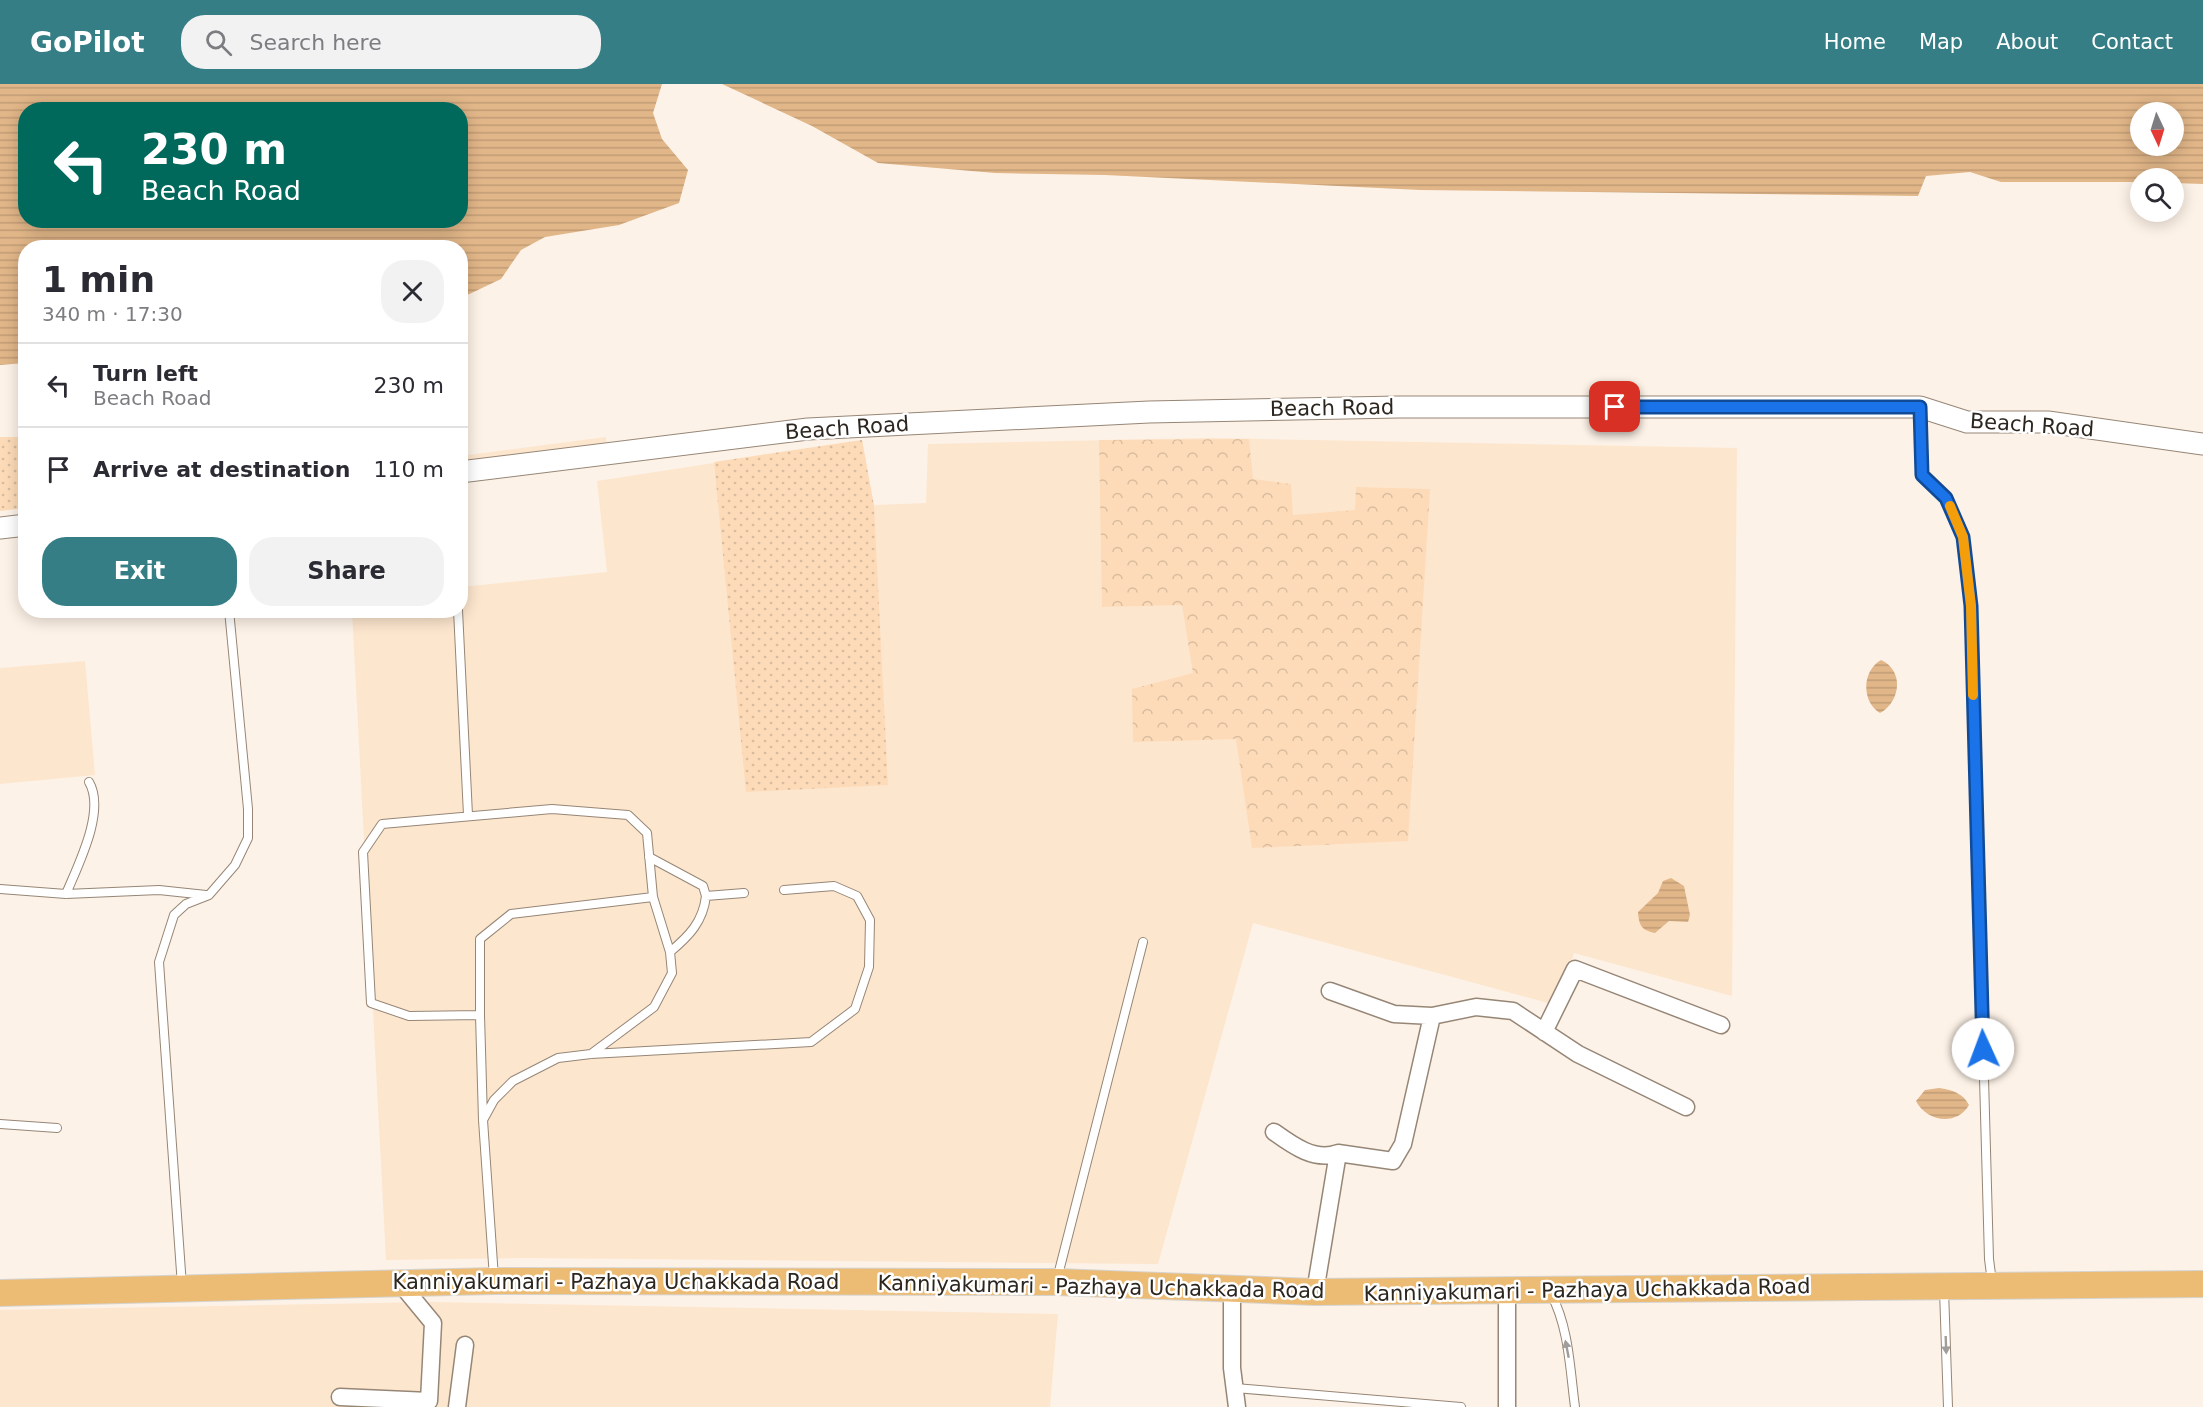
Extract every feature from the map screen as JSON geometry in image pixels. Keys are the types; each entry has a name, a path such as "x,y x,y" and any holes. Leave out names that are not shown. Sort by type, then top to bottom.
{"main road":[{"name":"Kanniyakumari - Pazhaya Uchakkada Road","path":"0,1293 494,1281 1057,1282 1315,1292 2203,1284"}],"street":[{"name":"Beach Road","path":"468,471 808,429 1138,412 1398,406 1920,407 1966,422 2048,422 2203,444"},
{"path":"0,528 18,526"},
{"path":"1544,1032 1575,969 1721,1025"},
{"path":"1330,991 1394,1014 1432,1016 1476,1007 1513,1011 1578,1054 1686,1107"},
{"path":"1274,1132 1298,1149 1330,1156 1338,1153 1393,1161 1403,1144 1432,1016"},
{"path":"1315,1292 1338,1153"},
{"path":"340,1397 432,1404 433,1323 400,1283"},
{"path":"1232,1290 1232,1368 1237,1407"},
{"path":"1507,1292 1507,1407"},
{"path":"457,1407 465,1345"}],"lane":[{"path":"1920,407 1922,475 1946,498 1963,537 1971,606 1989,1259 1992,1285"},
{"path":"183,1290 159,962 174,915 186,904 209,895 235,865 248,838 248,809 230,618"},
{"path":"458,618 468,815"},
{"path":"66,894 92,828 95,792 89,782"},
{"path":"480,1015 409,1016 371,1003 363,852 382,824 552,809 628,814 647,833 653,897 670,952 672,973 654,1007 591,1054"},
{"path":"649,857 703,886 706,896 705,907 691,934 670,952"},
{"path":"483,1120 494,1100 513,1081 558,1058 591,1054 811,1042 855,1009 869,967 870,920 857,896 834,886 784,890"},
{"path":"0,889 66,894 159,890 209,895"},
{"path":"706,896 744,893"},
{"path":"494,1281 483,1120 480,939 511,914 653,897"},
{"path":"1057,1282 1143,942"},
{"path":"0,1124 57,1128"},
{"path":"1944,1286 1948,1407"},
{"path":"1549,1290 1558,1306 1568,1354 1575,1407"},
{"path":"1235,1388 1461,1407"}],"shaded area":[{"path":"0,84 662,84 653,113 662,139 688,170 679,203 619,225 545,237 521,250 501,279 468,295 468,240 18,240 18,364 0,365"},
{"path":"722,84 2203,84 2203,184 2184,183 2184,168 2130,168 2130,182 2001,182 1970,172 1926,176 1918,196 1420,190 1105,175 995,173 878,163 812,126"},
{"path":"606,437 607,449 468,465 468,455"},
{"path":"1209,438 1737,448 1732,996 1574,953 1559,1006 1253,923 1158,1264 525,1258 386,1260 352,618 468,618 468,586 607,572 597,481 862,440 874,505 926,503 928,444"},
{"path":"1881,660 1894,671 1897,686 1892,702 1880,713 1869,701 1866,686 1870,671"},
{"path":"85,661 95,775 0,784 0,668"},
{"path":"1671,878 1684,886 1690,915 1688,922 1669,921 1655,933 1640,924 1638,912 1658,893 1663,881"},
{"path":"1939,1088 1957,1093 1969,1105 1963,1112 1949,1119 1934,1117 1921,1108 1916,1101 1925,1090"},
{"path":"431,1302 1058,1314 1050,1407 0,1407 0,1310"}],"green space":[{"path":"0,437 18,437 18,509 0,511"},
{"path":"1249,439 1253,479 1291,484 1293,515 1355,510 1356,487 1430,489 1408,841 1252,848 1236,739 1133,742 1132,689 1193,673 1182,605 1102,607 1099,440"},
{"path":"862,440 874,506 888,785 746,792 714,462"}],"slow traffic":[{"path":"1950,506 1963,537 1971,606 1973,695"}],"route":[{"path":"1615,407 1920,407 1922,475 1946,498 1963,537 1971,606 1983,1049"}]}
